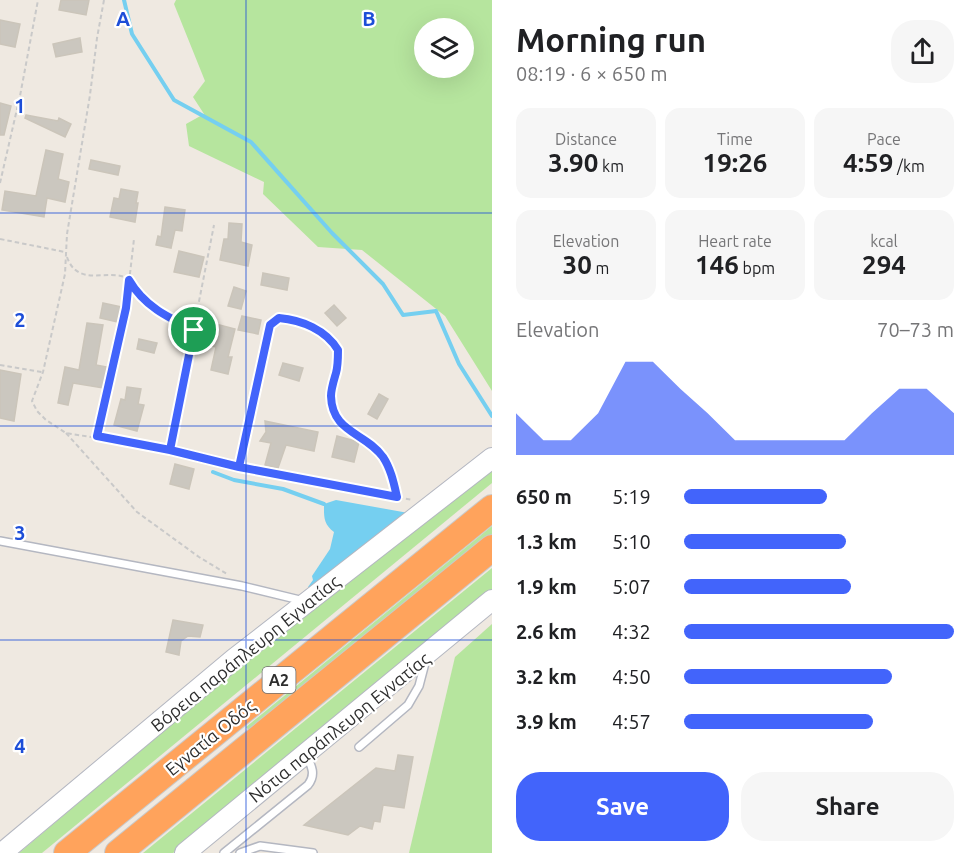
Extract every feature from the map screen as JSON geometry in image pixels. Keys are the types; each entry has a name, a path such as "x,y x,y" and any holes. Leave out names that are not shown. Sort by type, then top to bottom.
{"highway":[{"name":"Εγνατία Οδός","path":"67,853 492,508"},
{"name":"Εγνατία Οδός","path":"118,853 492,548"}],"street":[{"name":"Βόρεια παράπλευρη Εγνατίας","path":"2,853 234,659 492,458"},
{"name":"Νότια παράπλευρη Εγνατίας","path":"185,853 492,600"}],"lane":[{"path":"0,541 242,586 306,601"},
{"path":"359,747 408,705 419,686 427,655"},
{"path":"224,853 308,785 313,773 306,755"},
{"path":"240,853 260,846 313,853"}],"path":[{"path":"0,183 20,96 38,0"},
{"path":"104,0 67,234 65,274 43,372 32,401 37,411 66,433 137,512 199,556 223,570 242,586"},
{"path":"170,450 214,225"},
{"path":"0,239 66,252"},
{"path":"97,436 126,308 134,239"},
{"path":"66,252 69,262 79,272 92,277 117,275 129,280 136,291 156,310 194,330"},
{"path":"239,467 270,325 279,318 291,319 324,332 338,350 337,370 331,395 334,413 339,422 365,439 383,457 392,477 397,497"},
{"path":"0,365 43,372"},
{"path":"66,433 97,436 170,450 239,467 434,503"}],"green space":[{"path":"176,0 492,0 492,391 445,316 362,250 318,247 263,194 264,182 189,146 186,124 204,114 193,97 205,81 174,4"},
{"path":"492,463 492,483 42,853 19,853 283,630"},
{"path":"492,526 492,535 250,732 246,727"},
{"path":"492,568 492,596 300,753 173,853 143,853"},
{"path":"492,624 492,853 409,853 455,657"}],"water":[{"path":"336,500 414,514 312,589 308,587 313,580 312,576 330,549 334,532 326,523 324,504"}],"building":[{"path":"61,0 89,0 86,15 59,10"},
{"path":"0,20 20,24 15,47 0,44"},
{"path":"80,38 82,52 56,57 53,44"},
{"path":"0,103 11,106 4,135 0,135"},
{"path":"26,115 58,121 59,118 71,124 65,137 25,118"},
{"path":"46,150 63,154 58,179 69,182 65,202 47,198 44,217 2,210 5,191 36,196"},
{"path":"91,160 120,166 118,175 89,169"},
{"path":"121,189 138,192 135,222 110,217 114,198 119,199"},
{"path":"165,207 185,210 182,231 175,230 171,248 156,245 158,236 161,237"},
{"path":"229,223 242,224 241,242 252,245 248,266 220,260 224,239 228,239"},
{"path":"179,251 204,257 199,277 174,272"},
{"path":"263,273 289,278 287,290 261,285"},
{"path":"234,287 246,291 241,309 228,306"},
{"path":"103,303 122,307 118,322 100,318"},
{"path":"334,305 346,318 337,326 325,313"},
{"path":"242,316 261,320 258,334 238,330"},
{"path":"87,323 103,325 96,365 107,367 103,388 73,383 68,405 58,403 65,367 79,370"},
{"path":"212,323 235,329 228,357 232,357 228,374 211,370 216,347 207,345"},
{"path":"139,339 157,343 154,353 137,349"},
{"path":"283,363 303,368 299,381 279,375"},
{"path":"0,370 21,374 14,421 0,418"},
{"path":"127,387 141,389 138,404 144,405 137,431 114,425 121,399 125,400"},
{"path":"379,394 388,399 377,419 368,414"},
{"path":"265,421 318,432 314,451 286,445 278,468 265,465 271,443 260,441 266,432"},
{"path":"337,436 359,442 354,462 332,457"},
{"path":"175,464 194,469 189,489 170,484"},
{"path":"173,620 203,625 200,637 188,636 181,641 179,655 166,652"},
{"path":"398,755 413,757 404,808 383,805 380,822 374,821 372,829 360,826 348,835 304,825 376,768 395,771"}],"waterway":[{"path":"124,0 132,34 174,100 251,142 332,233 383,284 403,315 436,311 459,364 492,416"},
{"path":"213,472 234,480 283,489 324,504"}],"route":[{"path":"194,330 156,310 143,300 129,280 126,308 97,436 170,450 239,467 397,497 392,477 383,457 365,439 339,422 334,413 331,395 337,370 338,350 333,341 324,332 291,319 279,318 270,325 239,467 170,450 194,330"}]}
